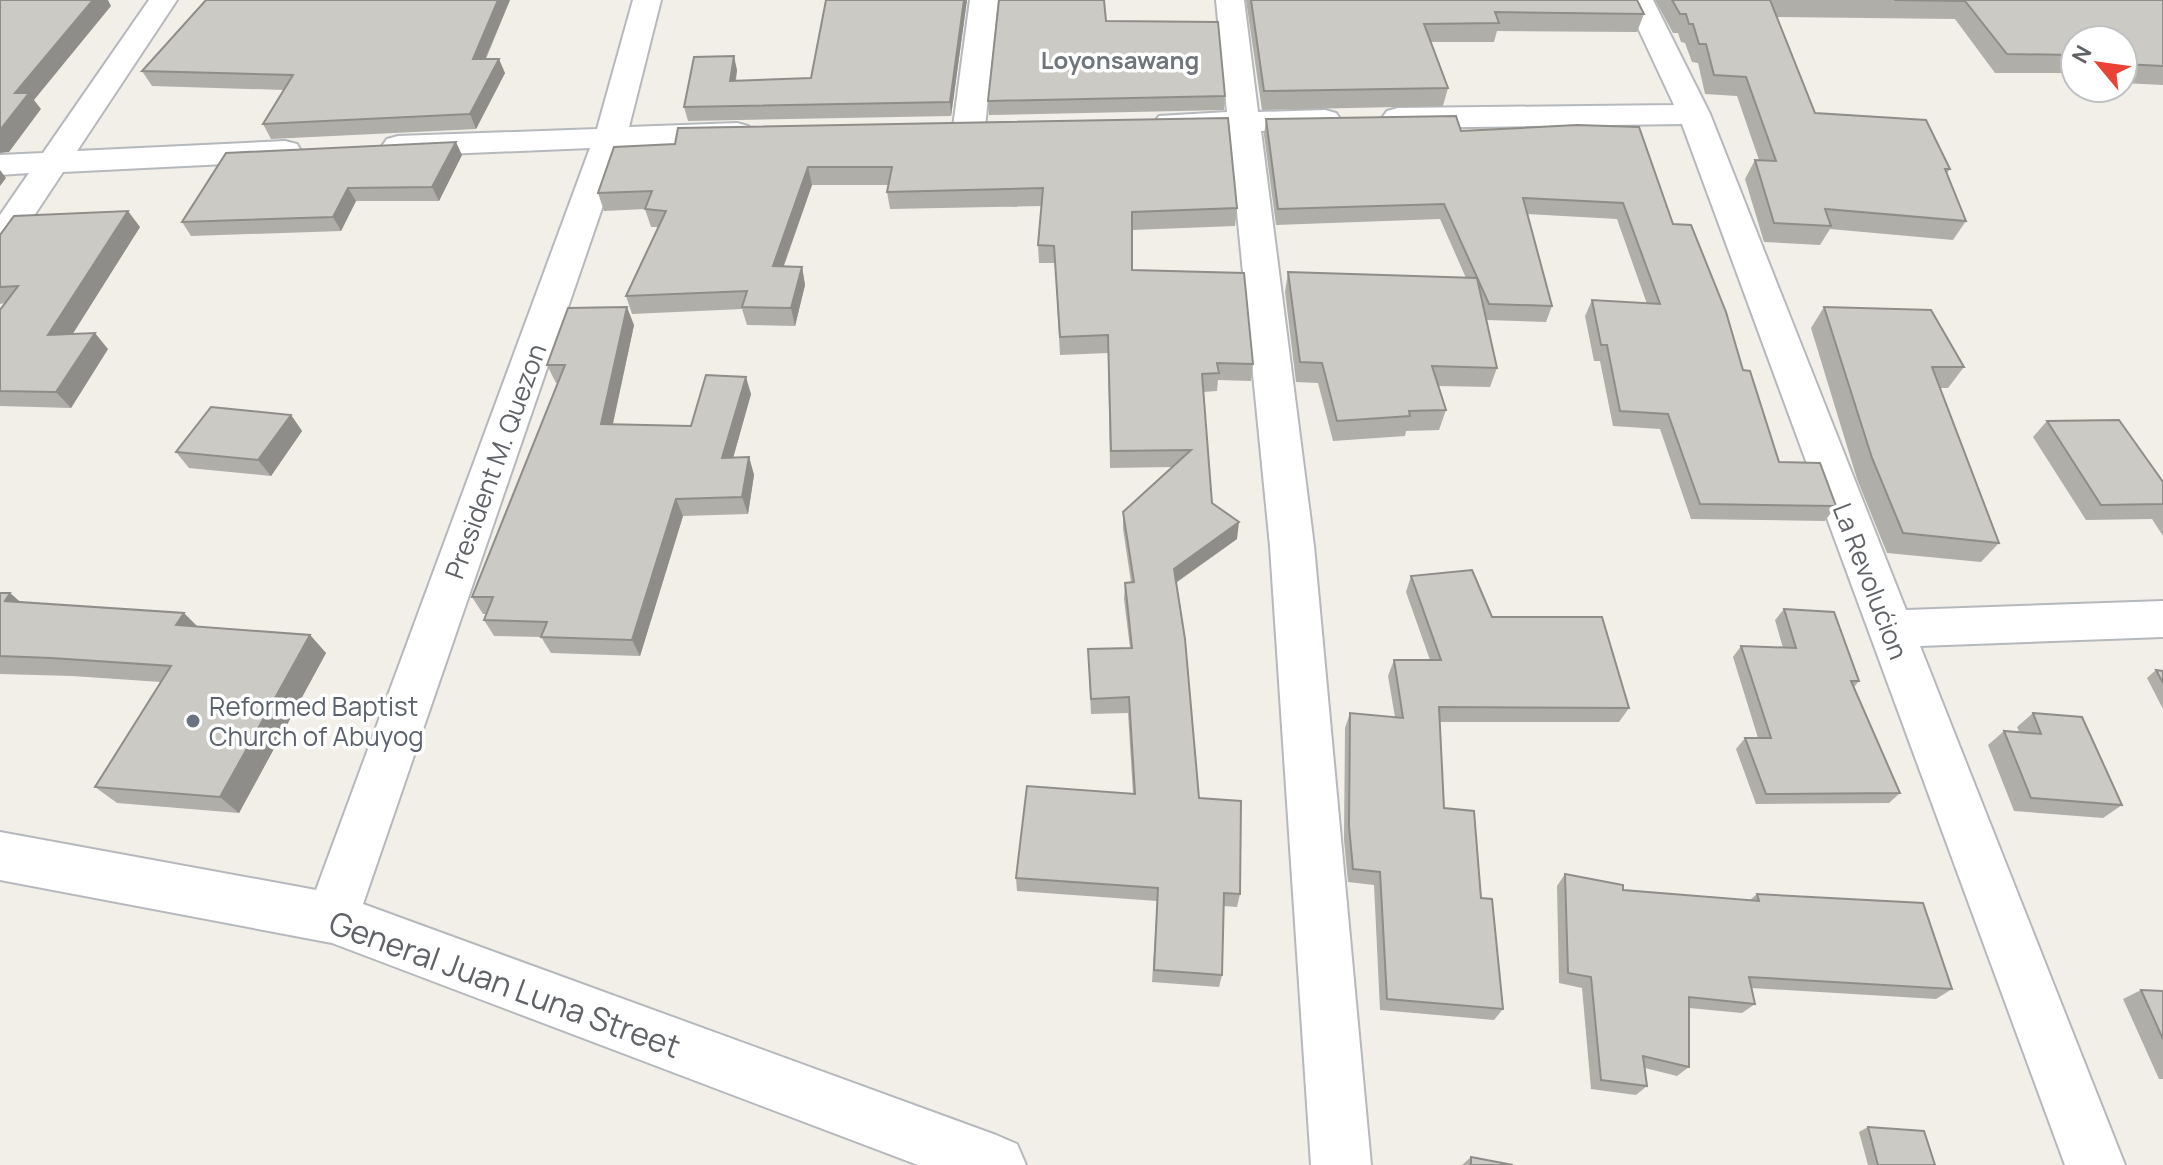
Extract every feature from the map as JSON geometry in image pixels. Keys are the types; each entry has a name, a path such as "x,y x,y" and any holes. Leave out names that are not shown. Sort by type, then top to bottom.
{"street":[{"path":"0,241 163,0"},
{"name":"President M. Quezon","path":"332,918 611,135 647,0"},
{"path":"969,127 984,0"},
{"path":"1230,0 1292,546 1341,1165"},
{"name":"La Revolućion","path":"1639,0 1694,114 2095,1165"},
{"path":"1137,123 1694,114"},
{"path":"373,147 611,135 767,132"},
{"path":"0,165 309,150"},
{"path":"1890,629 2163,619"},
{"name":"General Juan Luna Street","path":"0,856 332,918 996,1165"}],"building":[{"path":"0,0 93,0 15,93 29,93 0,130"},
{"path":"206,0 498,0 473,59 499,59 470,114 263,124 293,75 142,71"},
{"path":"826,0 964,0 950,102 684,107 694,57 734,56 730,81 811,78"},
{"path":"999,0 1104,0 1106,21 1218,22 1225,96 988,101"},
{"path":"1251,0 1637,0 1644,14 1495,12 1499,23 1424,24 1448,88 1264,91"},
{"path":"1672,0 1770,0 1815,113 1926,120 1950,169 1945,169 1966,221 1825,209 1831,226 1774,223 1755,160 1776,161 1746,77 1714,75 1706,44 1699,44 1693,24 1689,24 1686,14 1680,14"},
{"path":"1894,0 2163,0 2163,66 2139,65 2139,24 2059,24 2059,55 2007,54 1965,1"},
{"path":"1456,116 1461,131 1577,125 1639,127 1673,224 1691,225 1726,312 1743,370 1750,371 1779,462 1820,463 1836,506 1700,504 1668,414 1620,411 1607,345 1601,345 1592,300 1660,304 1623,203 1523,198 1552,306 1489,304 1444,204 1278,209 1266,119"},
{"path":"1228,118 1237,208 1132,212 1132,270 1244,273 1253,364 1217,363 1219,373 1202,374 1212,503 1239,522 1174,569 1185,639 1199,798 1241,801 1240,894 1224,893 1222,975 1154,970 1158,888 1016,878 1027,786 1135,794 1129,697 1091,699 1088,649 1132,648 1125,583 1134,582 1123,512 1191,450 1111,451 1108,335 1060,337 1054,246 1038,245 1043,188 887,192 892,167 808,167 773,266 802,267 791,308 742,307 747,291 626,296 666,211 645,209 652,191 598,193 614,147 675,144 678,128"},
{"path":"456,142 432,187 348,188 333,217 182,222 226,153"},
{"path":"128,211 48,335 95,333 56,392 0,391 0,310 18,286 0,287 0,235 14,216"},
{"path":"1288,272 1477,278 1497,368 1432,366 1446,410 1409,411 1410,416 1337,421 1322,363 1300,362"},
{"path":"627,307 601,424 691,426 706,375 746,377 722,458 749,457 742,497 676,499 632,640 541,637 547,622 484,620 493,597 472,597 565,365 547,365 568,308"},
{"path":"1824,307 1931,310 1964,367 1932,367 1999,543 1903,533 1872,458"},
{"path":"211,407 291,415 258,460 176,452"},
{"path":"2119,420 2163,482 2163,504 2101,505 2047,421"},
{"path":"1472,570 1492,617 1602,617 1629,708 1439,707 1444,808 1474,811 1481,898 1492,899 1503,1009 1387,999 1380,872 1353,869 1349,826 1350,713 1403,718 1394,660 1441,660 1411,576"},
{"path":"0,593 10,593 5,601 184,613 176,625 310,635 220,797 95,787 171,666 0,656"},
{"path":"1784,609 1834,612 1859,681 1851,681 1900,793 1766,794 1745,738 1771,738 1741,646 1796,648"},
{"path":"2156,670 2163,671 2163,683"},
{"path":"2033,713 2082,717 2122,805 2031,798 2004,731 2041,734"},
{"path":"1565,874 1623,885 1623,890 1759,901 1757,894 1923,903 1952,989 1749,977 1755,1004 1689,997 1689,1067 1643,1056 1647,1086 1601,1080 1591,977 1568,973"},
{"path":"2141,990 2163,991 2163,1039"},
{"path":"1868,1127 1924,1131 1935,1165 1878,1165"},
{"path":"1471,1157 1513,1165 1471,1165"}],"place":[{"name":"Reformed Baptist Church of Abuyog","path":"193,721"}],"district":[{"name":"Loyonsawang","path":"1120,59"}]}
